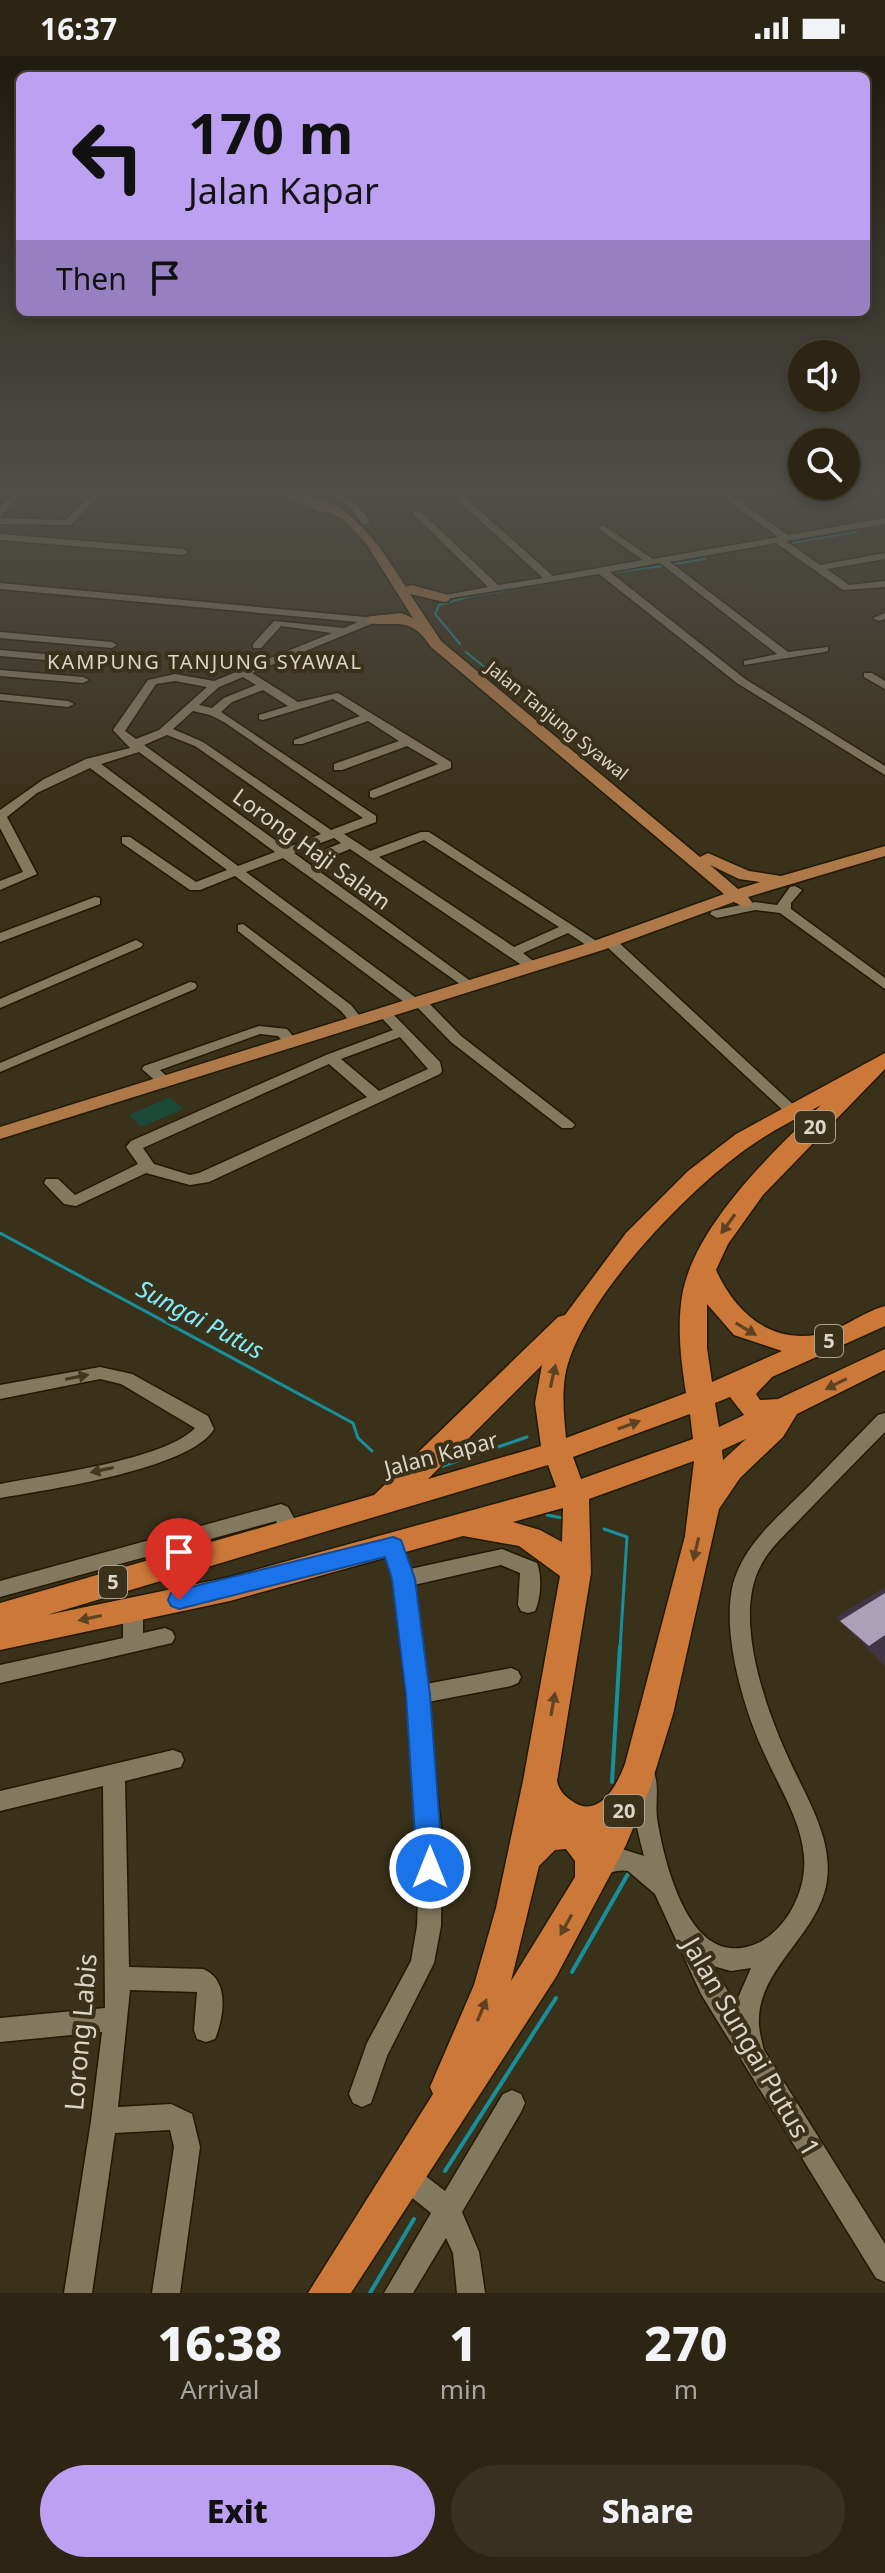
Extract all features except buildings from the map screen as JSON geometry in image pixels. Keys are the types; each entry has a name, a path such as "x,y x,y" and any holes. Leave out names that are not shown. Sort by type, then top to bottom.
{"highway":[{"name":"20","path":"429,2133 492,1986 513,1908 519,1867 540,1781 576,1573 578,1529 572,1494 557,1452 549,1403 552,1374 581,1310 635,1239 696,1176 744,1139 877,1066"},
{"name":"20","path":"328,2293 429,2133 537,1976 595,1873 634,1787 675,1638 705,1508 710,1444 693,1350 693,1307 702,1268 737,1212 877,1066"},
{"path":"744,1139 775,1143 783,1149 782,1162"},
{"path":"702,1268 722,1310 748,1332 781,1344 821,1345"},
{"path":"377,1503 414,1475 581,1310"},
{"name":"Jalan Kapar","path":"0,1616 557,1452 700,1399 885,1315"},
{"name":"5","path":"0,1637 230,1589 572,1494 710,1444 885,1359"},
{"path":"772,1367 749,1383 742,1391 743,1399 747,1405 761,1411 787,1408"},
{"path":"705,1508 730,1470 773,1430 787,1408"},
{"path":"490,1473 518,1483 521,1492 505,1513"},
{"path":"458,1527 528,1535 554,1549 576,1573"},
{"path":"540,1781 544,1798 556,1812 589,1823 615,1812 634,1787"},
{"path":"519,1867 534,1844 560,1832 575,1835 585,1845 592,1857 595,1873"}],"main road":[{"path":"372,620 399,596"},
{"name":"Jalan Tanjung Syawal","path":"409,596 426,630 463,669 748,898"},
{"name":"Jalan Tanjung Syawal","path":"411,596 483,672 703,861"},
{"path":"433,596 444,598"},
{"path":"425,614 444,598"},
{"path":"372,620 401,617 426,630"},
{"path":"703,861 745,876 796,884 885,851"},
{"path":"675,916 885,859"},
{"path":"604,944 675,916 707,899 711,889 703,861"},
{"path":"0,1133 531,965 717,914 748,898"}],"street":[{"path":"114,596 372,620"},
{"path":"444,598 453,596"},
{"path":"634,596 741,681 885,771"},
{"path":"705,596 786,656"},
{"path":"0,886 30,874 0,816 45,780 136,747 166,730 215,685 372,620"},
{"path":"257,646 278,623 346,631"},
{"path":"0,635 112,645"},
{"path":"748,663 824,649"},
{"path":"0,653 103,662"},
{"path":"885,671 868,675 885,686"},
{"path":"0,673 83,680"},
{"path":"244,673 296,706"},
{"path":"136,747 119,730 152,682 167,677 215,685"},
{"path":"214,712 228,700 264,686"},
{"path":"263,717 332,694 447,766 374,794"},
{"path":"0,697 68,704"},
{"path":"126,840 191,887 240,872 372,817 214,712 192,707"},
{"path":"298,742 370,716"},
{"path":"166,730 199,744 333,834 372,855 531,965"},
{"path":"338,767 409,741"},
{"name":"Lorong Haji Salam","path":"136,747 467,985"},
{"path":"90,762 416,1001 456,1039 567,1125"},
{"path":"372,855 421,835 429,836 569,928 604,944 792,1111"},
{"path":"319,857 351,844"},
{"path":"784,910 784,902 796,884"},
{"path":"0,938 95,901"},
{"path":"717,914 755,906 784,910 885,985"},
{"path":"243,928 346,1008 356,1020"},
{"path":"514,952 569,928"},
{"path":"0,1004 136,944"},
{"path":"0,1068 190,986"},
{"path":"52,1183 70,1200 76,1201 145,1167 190,1180 203,1178 437,1068 383,1012"},
{"path":"145,1167 146,1162 134,1147 137,1145 331,1058 401,1032"},
{"path":"331,1058 378,1098"},
{"path":"0,1392 100,1373 126,1379 201,1421 205,1429 197,1440 139,1462 0,1491"},
{"path":"753,2058 744,2017 750,1998 770,1957 790,1932 813,1887 816,1861 808,1826 750,1689 738,1590 752,1558 885,1420"},
{"path":"0,1589 281,1512 290,1529"},
{"path":"362,2094 376,2052 428,1948 431,1839 418,1695 403,1579 393,1546"},
{"path":"403,1579 502,1557 524,1563 530,1569 528,1605"},
{"path":"133,1609 133,1644"},
{"path":"0,1674 165,1637"},
{"path":"418,1695 511,1677"},
{"path":"644,1752 646,1817 663,1886"},
{"path":"0,1801 173,1760"},
{"name":"Lorong Labis","path":"78,2293 104,2121 119,1978 114,1775"},
{"name":"Jalan Sungai Putus 1","path":"595,1873 611,1861 634,1862 663,1886 710,1986 885,2269"},
{"path":"681,1928 703,1950 735,1961 766,1951 790,1932"},
{"path":"119,1978 203,1981 211,1991 206,2030"},
{"path":"0,2030 115,2019"},
{"path":"398,2293 512,2103"},
{"path":"104,2121 171,2117 183,2123 187,2147 166,2293"},
{"path":"403,2174 447,2209 466,2252 471,2293"}],"shaded area":[{"path":"885,1587 885,1666 836,1617"}],"green space":[{"path":"170,1097 183,1109 141,1127 129,1115"}],"waterway":[{"path":"460,644 435,614 439,605 470,596"},
{"path":"466,652 488,670"},
{"name":"Sungai Putus","path":"0,1233 353,1423 358,1438 372,1451"},
{"path":"437,1468 527,1437"},
{"path":"547,1515 562,1518"},
{"path":"604,1529 627,1537 620,1649"},
{"path":"612,1782 620,1647"},
{"path":"572,1972 628,1874"},
{"path":"445,2171 556,1998"},
{"path":"370,2293 414,2219"}],"district":[{"name":"KAMPUNG TANJUNG SYAWAL","path":"205,662"}],"route":[{"path":"179,1600 393,1546 403,1579 418,1695 431,1839 430,1868"}]}
